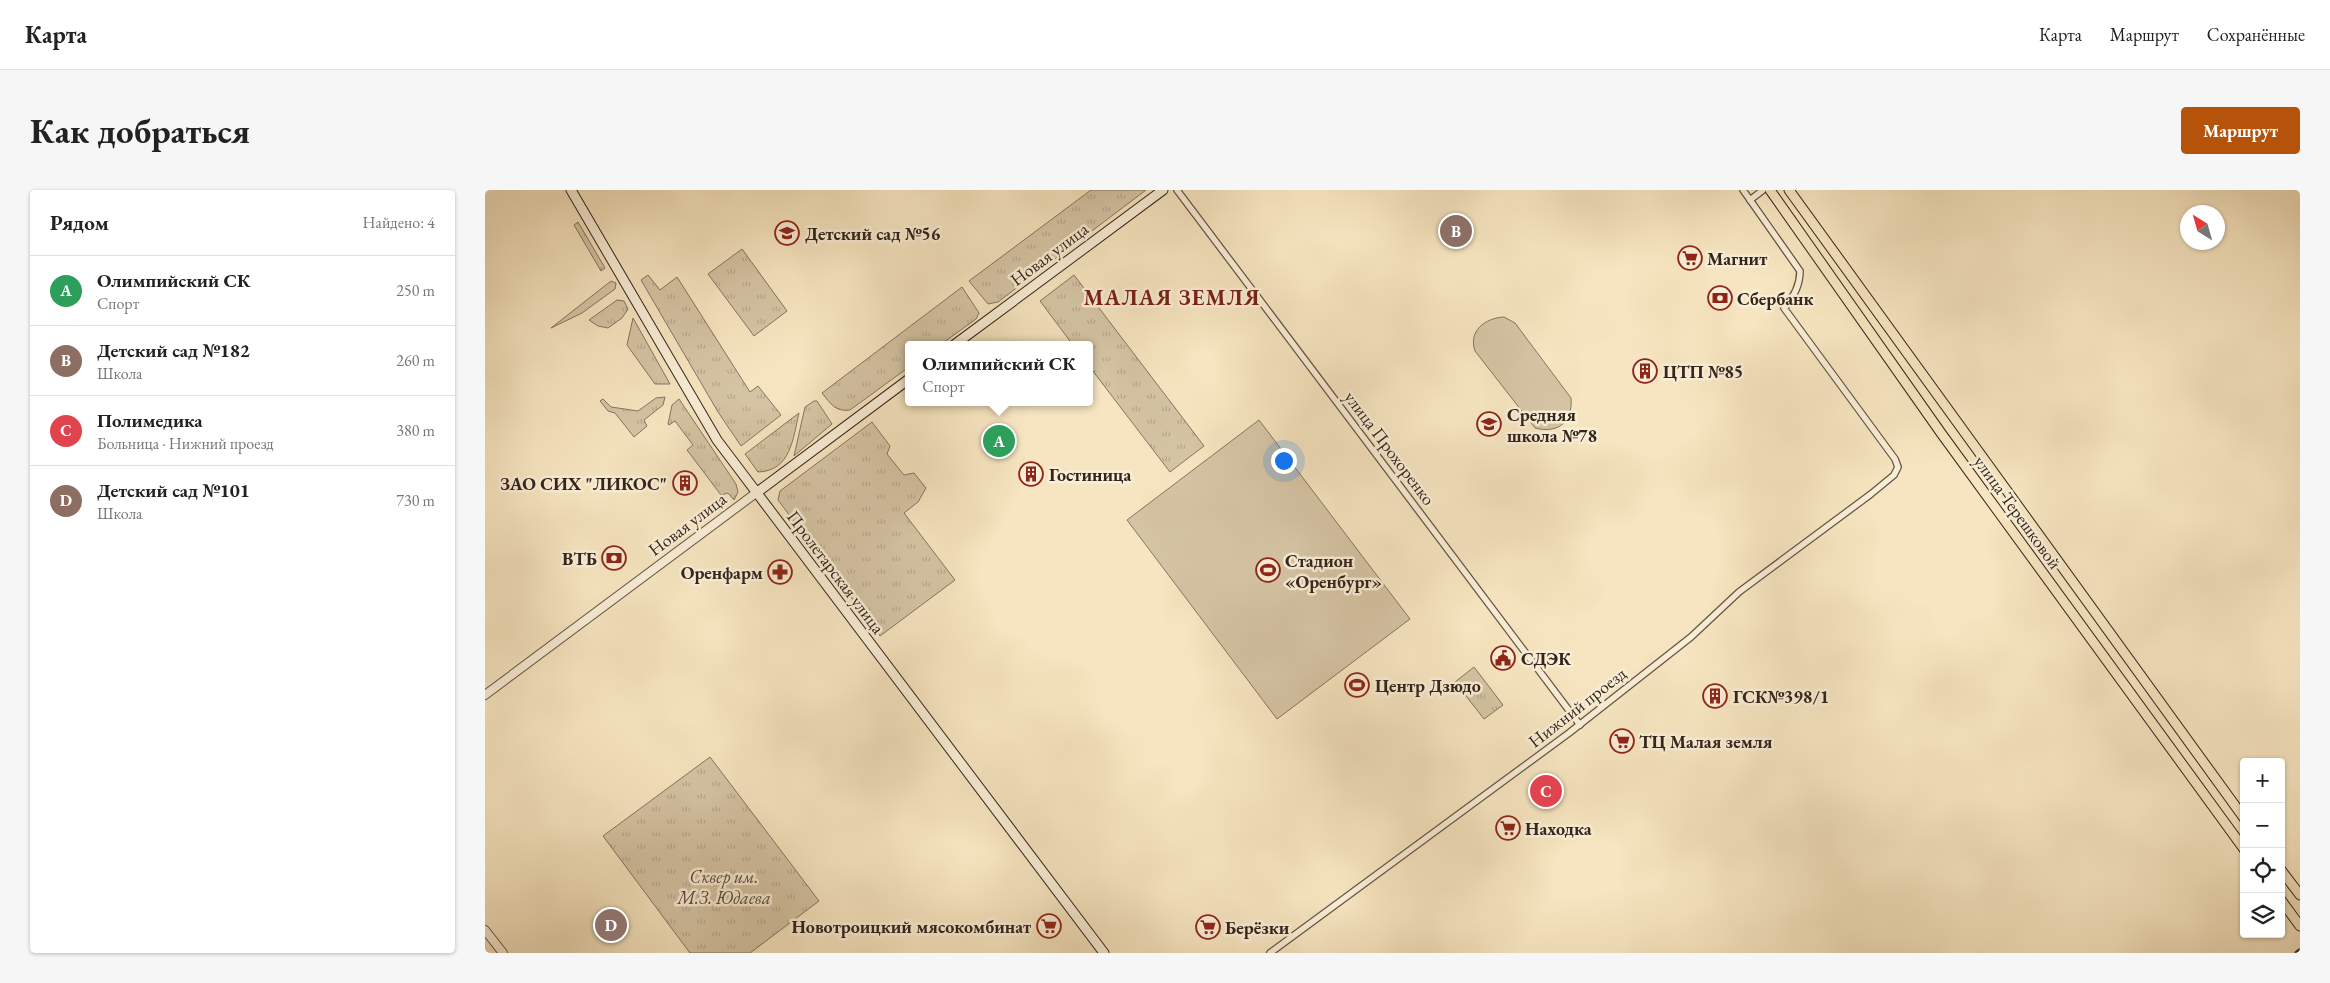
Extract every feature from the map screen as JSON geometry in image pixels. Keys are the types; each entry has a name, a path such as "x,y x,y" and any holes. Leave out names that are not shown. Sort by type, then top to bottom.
{"main road":[{"name":"Пролетарская улица","path":"571,190 717,440 1104,953"},
{"name":"Новая улица","path":"959,341 1163,190"},
{"name":"улица Терешковой","path":"1770,190 2032,559 2243,848"},
{"name":"улица Терешковой","path":"1789,190 2240,813"},
{"name":"Новая улица","path":"756,493 905,382"},
{"path":"2285,875 2300,895"},
{"path":"2285,905 2300,926"}],"street":[{"name":"улица Прохоренко","path":"1177,190 1580,725"},
{"path":"1743,190 1749,200 1763,190"},
{"name":"Нижний проезд","path":"1270,953 1580,725 1691,637 1739,592 1871,494 1894,474 1898,467 1895,459 1784,308 1793,298 1800,278 1800,271 1749,200"},
{"name":"Новая улица","path":"485,695 756,493"},
{"path":"485,930 503,953"}],"green space":[{"path":"1091,190 1146,190 998,302 988,304 969,281"},
{"path":"578,222 605,268 601,271 574,225"},
{"path":"742,249 787,311 754,336 708,274"},
{"path":"648,275 660,290 677,277 750,392 758,386 781,415 741,446 718,412 641,280"},
{"path":"1074,275 1204,446 1170,472 1093,371 1093,341 1070,341 1040,301"},
{"path":"611,281 616,283 615,289 582,313 551,328"},
{"path":"962,287 979,313 976,319 946,341 905,341 905,370 850,410 837,408 822,393"},
{"path":"617,300 624,301 628,309 622,318 608,328 598,326 589,320"},
{"path":"1504,317 1515,323 1571,398 1567,420 1557,427 1551,429 1535,428 1475,351 1474,337 1480,327 1490,320"},
{"path":"633,318 670,384 655,384 627,345"},
{"path":"665,397 663,405 644,420 647,426 634,437 615,413 608,411 600,401 603,399 611,407 638,411 656,398"},
{"path":"679,399 736,484 738,492 734,500 728,493 721,495 687,450 693,445 675,421 668,424 672,405"},
{"path":"817,401 832,424 794,456 805,407"},
{"path":"799,413 789,452 777,466 758,472 745,454"},
{"name":"Стадион «Оренбург»","path":"1259,420 1410,619 1277,719 1127,520"},
{"path":"872,422 890,446 887,454 904,475 914,473 926,488 918,502 904,513 955,580 880,636 778,500 780,491"},
{"path":"1474,667 1503,705 1484,719 1455,682"},
{"name":"Сквер им. М.З. Юдаева","path":"710,757 819,901 750,953 690,953 603,836"}],"railway":[{"path":"2295,953 2300,949"}],"place":[{"name":"Детский сад №182","path":"1456,231"},
{"name":"Детский сад №56","path":"787,233"},
{"name":"Магнит","path":"1690,258"},
{"name":"Сбербанк","path":"1720,298"},
{"name":"ЦТП №85","path":"1645,371"},
{"name":"Средняя школа №78","path":"1489,424"},
{"name":"Олимпийский СК","path":"999,441"},
{"name":"Гостиница","path":"1031,474"},
{"name":"ЗАО СИХ \"ЛИКОС\"","path":"685,483"},
{"name":"ВТБ","path":"614,558"},
{"name":"Стадион «Оренбург»","path":"1268,570"},
{"name":"Оренфарм","path":"780,572"},
{"name":"СДЭК","path":"1503,658"},
{"name":"Центр Дзюдо","path":"1357,685"},
{"name":"ГСК№398/1","path":"1715,696"},
{"name":"ТЦ Малая земля","path":"1622,741"},
{"name":"Полимедика","path":"1546,791"},
{"name":"Находка","path":"1508,828"},
{"name":"Детский сад №101","path":"611,925"},
{"name":"Новотроицкий мясокомбинат","path":"1049,926"},
{"name":"Берёзки","path":"1208,927"}],"district":[{"name":"МАЛАЯ ЗЕМЛЯ","path":"1172,297"}]}
